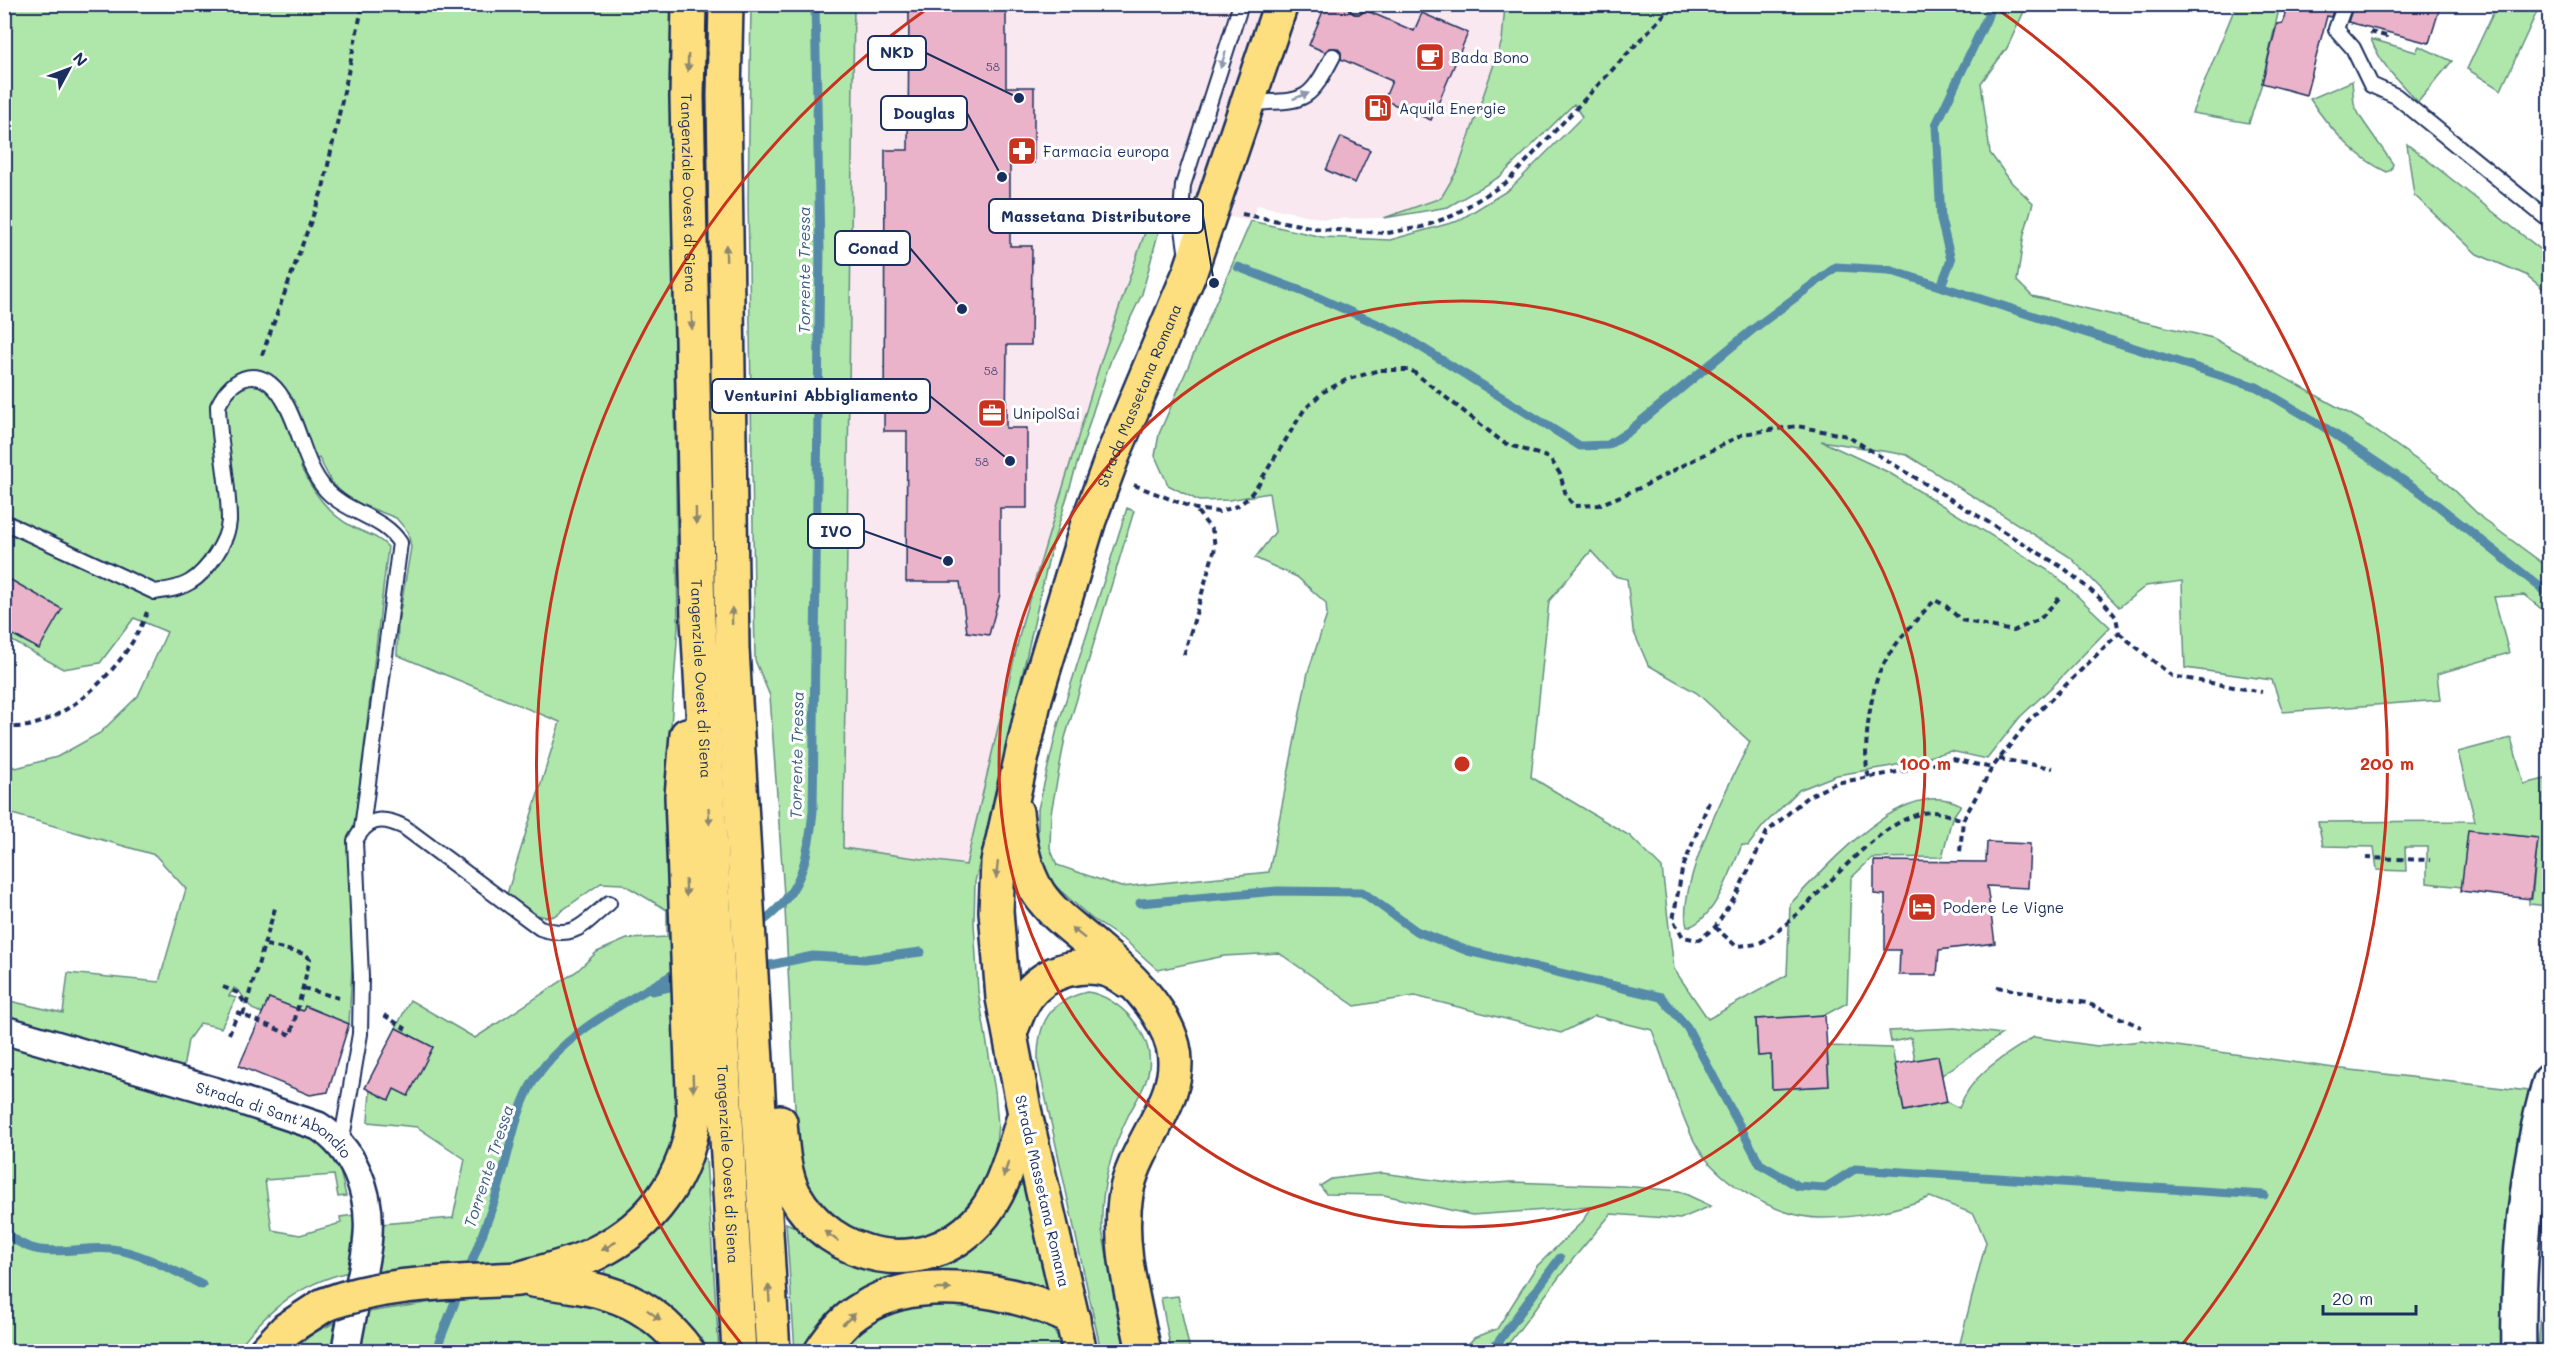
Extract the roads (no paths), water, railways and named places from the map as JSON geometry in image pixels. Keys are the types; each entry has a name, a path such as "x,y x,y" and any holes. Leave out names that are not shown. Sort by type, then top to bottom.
{"main road":[{"name":"Tangenziale Ovest di Siena","path":"689,4 687,97 698,620 739,1352"},
{"path":"726,4 724,96 732,649 773,1352"},
{"name":"Strada Massetana Romana","path":"1080,1352 1025,1114 1011,1030 1003,998 996,893 998,862 1035,698 1105,476 1190,272 1281,4"},
{"path":"518,1279 574,1262 598,1252 639,1224 666,1195 678,1176 692,1135 694,1118 682,796 698,620"},
{"path":"732,649 764,888 782,1142 790,1184 802,1206 827,1234 848,1247 885,1256 911,1255 940,1248 959,1237 976,1223 998,1189 1025,1114"},
{"name":"Strada Massetana Romana","path":"1013,792 1024,858 1029,876 1039,894 1056,914 1107,957 1136,987 1157,1013 1169,1035 1175,1067 1169,1094 1139,1153 1130,1177 1124,1206 1127,1256 1144,1352"},
{"name":"Strada Massetana Romana","path":"1011,1030 1024,1000 1033,988 1049,976 1067,969 1084,967 1108,970 1136,987"},
{"path":"265,1352 287,1329 324,1305 351,1295 383,1290 518,1279 590,1287 612,1293 654,1314 688,1352"},
{"path":"821,1352 849,1319 866,1306 885,1298 911,1292 939,1289 975,1290 1025,1298 1073,1319"}],"street":[{"name":"Strada di Sant'Abondio","path":"4,1030 213,1091 318,1126 341,1144 358,1174 368,1227 366,1249 346,1352"},
{"path":"2519,1352 2522,1261 2527,1211 2539,1125 2550,1081"}],"lane":[{"path":"1190,272 1181,215 1183,185 1241,4"},
{"path":"2345,4 2336,29 2353,48 2372,84 2396,96 2550,221"},
{"path":"1247,103 1306,96 1317,85 1333,56"},
{"path":"4,522 155,592 177,588 200,574 227,532 229,522 218,406 225,391 234,382 244,377 256,377 277,391 284,400 309,465 325,489 340,504 393,532 400,543 362,828 355,841 360,1034 341,1144"},
{"path":"362,828 371,822 391,821 404,827 540,928 556,933 574,931 609,903"}],"waterway":[{"name":"Torrente Tressa","path":"755,927 770,916 792,891 804,863 813,811 820,248 815,4"},
{"path":"1941,286 1951,260 1941,220 1936,125 1987,18 1991,4"},
{"path":"1238,267 1317,297 1400,334 1580,446 1608,445 1628,432 1752,330 1836,267 1889,270 2257,387 2321,425 2422,493 2550,595"},
{"path":"1140,903 1277,891 1362,892 1416,931 1468,951 1661,997 1687,1027 1760,1164 1798,1186 1825,1188 1855,1169 2264,1195"},
{"path":"722,975 813,956 865,959 921,952"},
{"name":"Torrente Tressa","path":"467,1274 494,1203 520,1109 530,1087 543,1068 578,1034 619,1006 681,970"},
{"path":"652,991 682,984"},
{"path":"4,1229 15,1240 28,1247 41,1250 98,1248 134,1254 202,1285"},
{"path":"1491,1352 1560,1258"},
{"name":"Torrente Tressa","path":"435,1352 461,1287"}],"place":[{"name":"Bada Bono","path":"1430,57"},
{"name":"NKD","path":"1019,98"},
{"name":"Aquila Energie","path":"1378,108"},
{"name":"Farmacia europa","path":"1022,151"},
{"name":"Douglas","path":"1002,177"},
{"name":"Massetana Distributore","path":"1214,283"},
{"name":"Conad","path":"962,309"},
{"name":"UnipolSai","path":"992,413"},
{"name":"Venturini Abbigliamento","path":"1010,461"},
{"name":"IVO","path":"948,561"},
{"name":"Podere Le Vigne","path":"1922,907"}]}
